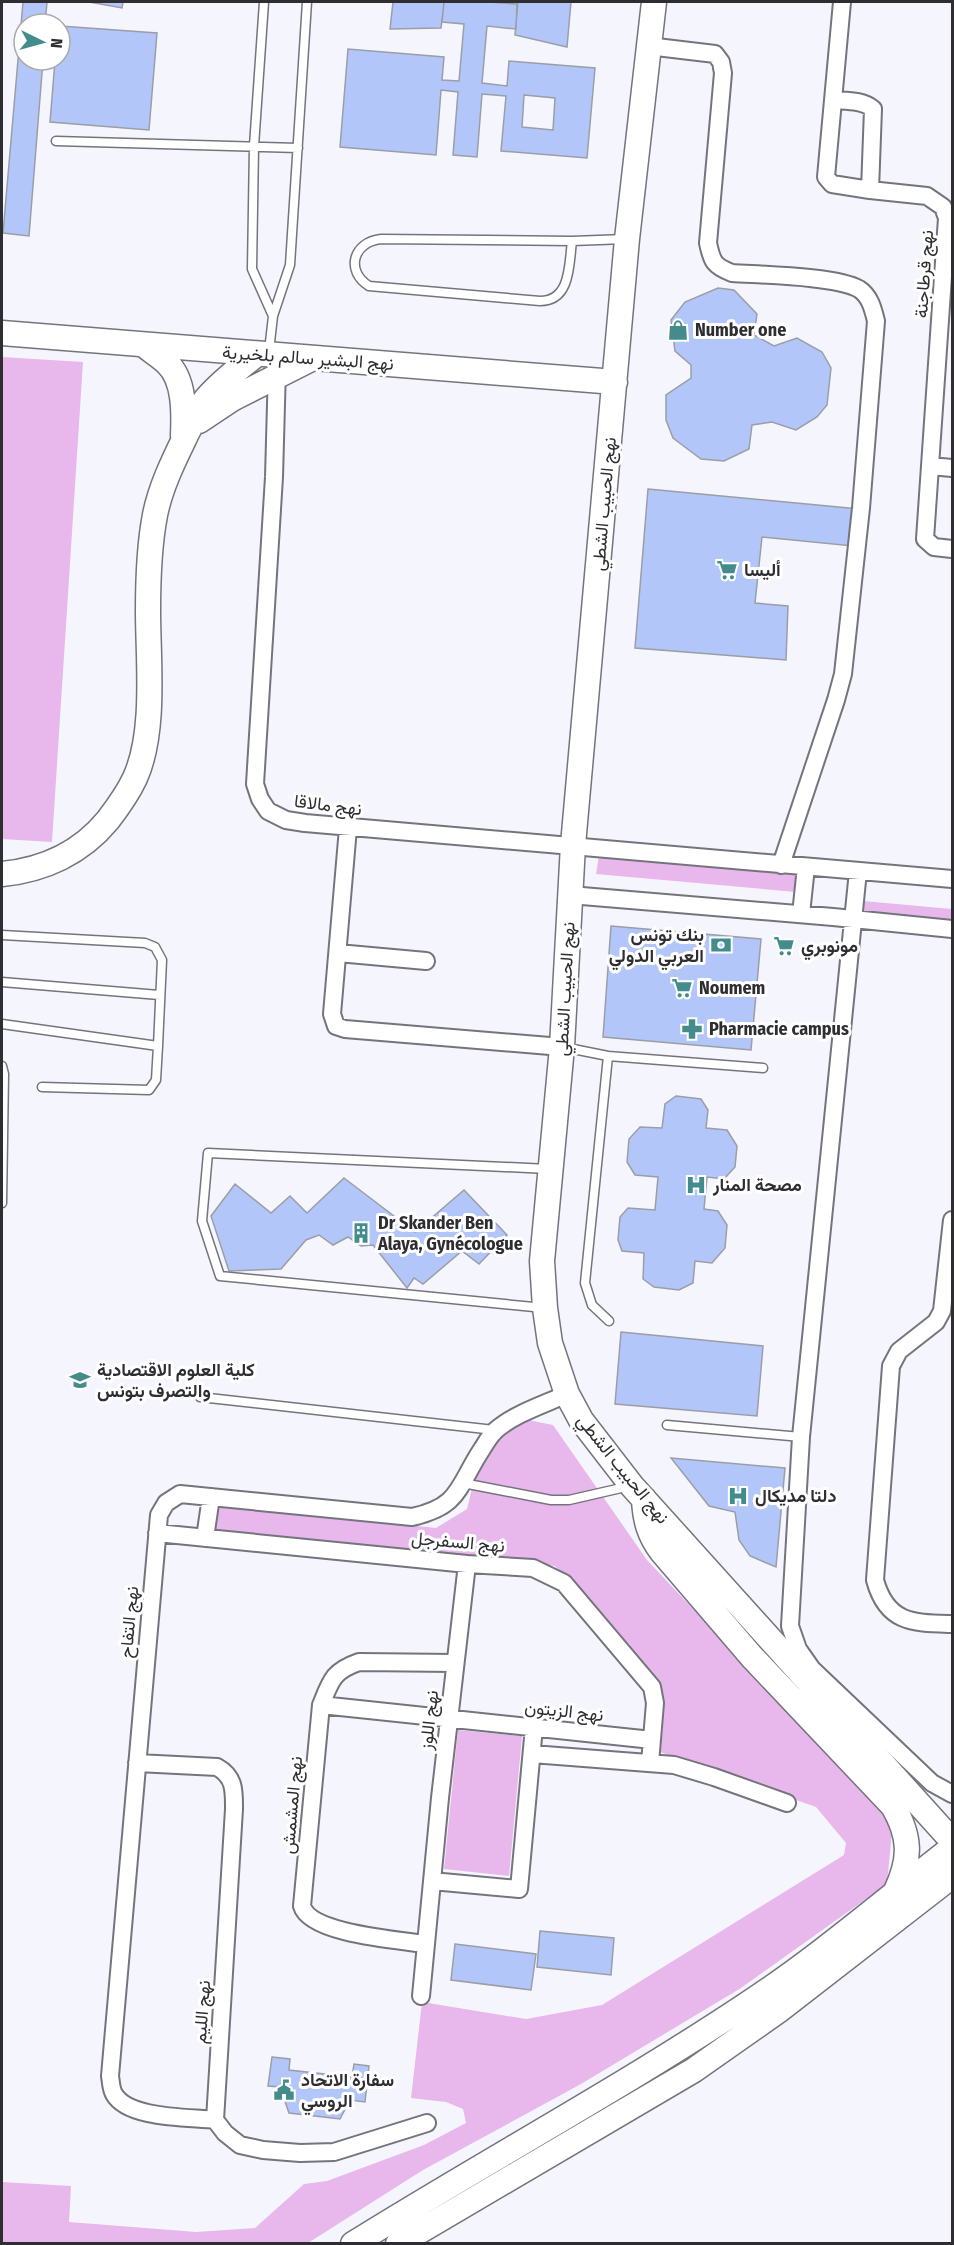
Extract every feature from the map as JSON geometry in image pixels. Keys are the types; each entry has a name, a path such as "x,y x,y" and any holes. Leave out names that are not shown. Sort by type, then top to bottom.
{"street":[{"name":"نهج الحبيب الشطي","path":"654,2 627,239 573,845 562,1047 542,1262 544,1308 550,1343 567,1394 581,1420 638,1492 949,1841"},
{"name":"نهج قرطاجنة","path":"842,2 825,177 832,184 927,195 943,207 947,218 925,539 934,547 952,549"},
{"path":"648,46 715,54 721,62 723,73 708,243 711,256 718,267 732,273 840,282 860,290 871,301 876,321 861,508 843,674 781,865"},
{"path":"834,100 861,103 873,109 870,190"},
{"name":"نهج البشير سالم بلخيرية","path":"2,333 144,345 270,360 313,358 615,382"},
{"path":"144,345 168,364 176,378 182,397 186,435"},
{"path":"2,874 27,872 76,850 103,825 122,802 136,776 145,741 150,699 148,608 151,544 155,515 163,486 199,409 207,398 226,379 270,360"},
{"name":"نهج مالاقا","path":"270,360 274,477 255,784 260,799 268,811 286,820 348,828 573,845 952,879"},
{"path":"930,466 952,468"},
{"path":"348,828 332,1014 334,1023 339,1028 562,1047"},
{"path":"801,914 806,867"},
{"path":"858,871 801,1437 790,1626 798,1649 812,1669 923,1775 952,1794"},
{"path":"570,895 952,929"},
{"path":"338,952 426,961"},
{"path":"952,1220 942,1311 936,1323 899,1351 891,1366 875,1580 879,1594 896,1615 912,1623 952,1624"},
{"name":"نهج التفاح","path":"215,2120 151,2114 128,2107 115,2095 110,2076 159,1515 166,1503 180,1494 412,1517 432,1513 448,1504 457,1494 495,1430 526,1412 567,1394"},
{"path":"638,1492 650,1533 662,1552 752,1657 893,1806 903,1824 908,1846 903,1876 896,1891"},
{"path":"205,1538 211,1497"},
{"name":"نهج السفرجل","path":"157,1533 467,1564 533,1568 564,1583 652,1687 655,1703 652,1740"},
{"name":"نهج اللوز","path":"421,1996 467,1564"},
{"path":"450,1718 321,1705 332,1677 345,1666 359,1662 455,1663"},
{"name":"نهج المشمش","path":"321,1705 302,1906 304,1912 308,1917 356,1934 425,1944"},
{"name":"نهج الزيتون","path":"450,1718 652,1740"},
{"path":"432,1881 519,1888 534,1727"},
{"path":"650,1762 652,1740"},
{"path":"532,1754 674,1765 714,1776 787,1803"},
{"name":"نهج الليم","path":"137,1763 217,1767 228,1774 233,1786 234,1809 215,2120"},
{"path":"353,2244 589,2104 748,2004 780,1982 896,1891 949,1841"},
{"path":"398,2244 694,2070 770,2017 952,1876"},
{"path":"920,1900 952,1888"},
{"path":"215,2120 225,2133 240,2145 263,2150 300,2153 334,2152 427,2122"}],"lane":[{"path":"264,2 254,146 252,269 273,316"},
{"path":"270,360 273,316 290,265 307,2"},
{"path":"56,141 298,148"},
{"path":"572,241 565,285 558,296 546,301 376,288 363,282 355,269 356,254 360,247 373,240 627,239"},
{"path":"2,935 150,944 160,953 162,960 156,1080 149,1090 42,1087"},
{"path":"2,982 159,995"},
{"path":"2,1024 158,1046"},
{"path":"562,1047 608,1056 762,1068"},
{"path":"608,1056 585,1283 592,1305 609,1321"},
{"path":"2,1066 4,1074 2,1203"},
{"path":"544,1308 220,1276 202,1221 208,1153 551,1170"},
{"path":"200,1397 495,1430"},
{"path":"667,1425 801,1437"},
{"path":"462,1483 551,1500 638,1492"}],"shaded area":[{"path":"2,357 83,362 52,842 2,839"},
{"path":"599,855 797,875 796,892 596,874"},
{"path":"863,901 952,909 952,920 862,912"},
{"path":"528,1420 553,1425 647,1560 893,1821 887,1884 741,1988 581,2084 423,2170 308,2243 2,2243 2,2182 71,2186 69,2222 196,2232 255,2228 304,2184 327,2181 424,2145 466,2123 463,2109 446,2102 411,2098 422,2002 526,2019 602,2005 844,1855 846,1843 816,1807 657,1751 661,1687 555,1566 213,1533 217,1505 436,1528 467,1509 476,1472 501,1434"},
{"path":"458,1730 522,1736 509,1876 444,1869"}],"building":[{"path":"23,2 47,2 46,12 22,12"},
{"path":"89,2 123,2 122,8"},
{"path":"393,2 444,2 441,28 390,29"},
{"path":"444,2 517,4 516,29 487,26 482,83 507,86 509,61 595,68 587,158 501,151 506,96 482,94 477,157 453,155 458,92 441,90 436,155 340,147 348,49 444,57 442,80 459,81 464,24 442,22","holes":["524,95 555,98 553,130 522,127"]},
{"path":"518,2 571,2 567,47 515,35"},
{"path":"72,27 157,33 149,130 50,122 54,72 72,72"},
{"path":"17,72 42,72 29,236 3,233"},
{"path":"718,288 734,290 757,314 754,335 774,346 797,338 822,352 831,368 827,405 817,417 796,430 772,422 752,425 749,449 724,461 701,459 673,438 666,420 666,395 691,378 691,365 675,351 671,320 685,302"},
{"path":"648,489 859,509 853,546 762,537 755,603 788,606 786,660 635,648"},
{"name":"Noumem","path":"611,926 761,939 751,1050 603,1037"},
{"name":"مصحة المنار","path":"676,1096 701,1099 708,1110 706,1128 727,1130 737,1146 735,1167 724,1179 707,1177 704,1209 718,1211 727,1225 725,1248 712,1263 695,1261 693,1283 679,1290 654,1287 643,1279 644,1253 622,1251 618,1240 620,1217 628,1208 655,1210 658,1177 635,1175 627,1162 629,1139 640,1127 662,1128 665,1104"},
{"name":"Dr Skander Ben Alaya, Gynécologue","path":"344,1178 415,1232 464,1190 507,1235 479,1264 462,1251 423,1284 414,1278 407,1288 373,1245 361,1246 348,1237 333,1245 319,1235 306,1240 281,1269 229,1271 211,1216 235,1184 271,1213 290,1196 307,1213"},
{"path":"621,1332 763,1346 757,1416 615,1404"},
{"path":"671,1458 785,1468 776,1567 750,1556 739,1540 735,1512 709,1506"},
{"path":"540,1931 614,1938 611,1975 537,1967"},
{"path":"455,1944 536,1954 531,1990 451,1980"},
{"path":"272,2057 290,2059 289,2070 352,2077 354,2064 369,2066 365,2102 350,2100 340,2119 289,2113 280,2087 268,2086"}],"place":[{"name":"Number one","path":"678,330"},
{"name":"أليسا","path":"727,570"},
{"name":"بنك تونس العربي الدولي","path":"721,945"},
{"name":"مونوبري","path":"784,946"},
{"name":"Noumem","path":"682,988"},
{"name":"Pharmacie campus","path":"692,1029"},
{"name":"مصحة المنار","path":"696,1185"},
{"name":"Dr Skander Ben Alaya, Gynécologue","path":"361,1233"},
{"name":"كلية العلوم الاقتصادية والتصرف بتونس","path":"80,1380"},
{"name":"دلتا مديكال","path":"738,1496"},
{"name":"سفارة الاتحاد الروسي","path":"284,2090"}]}
